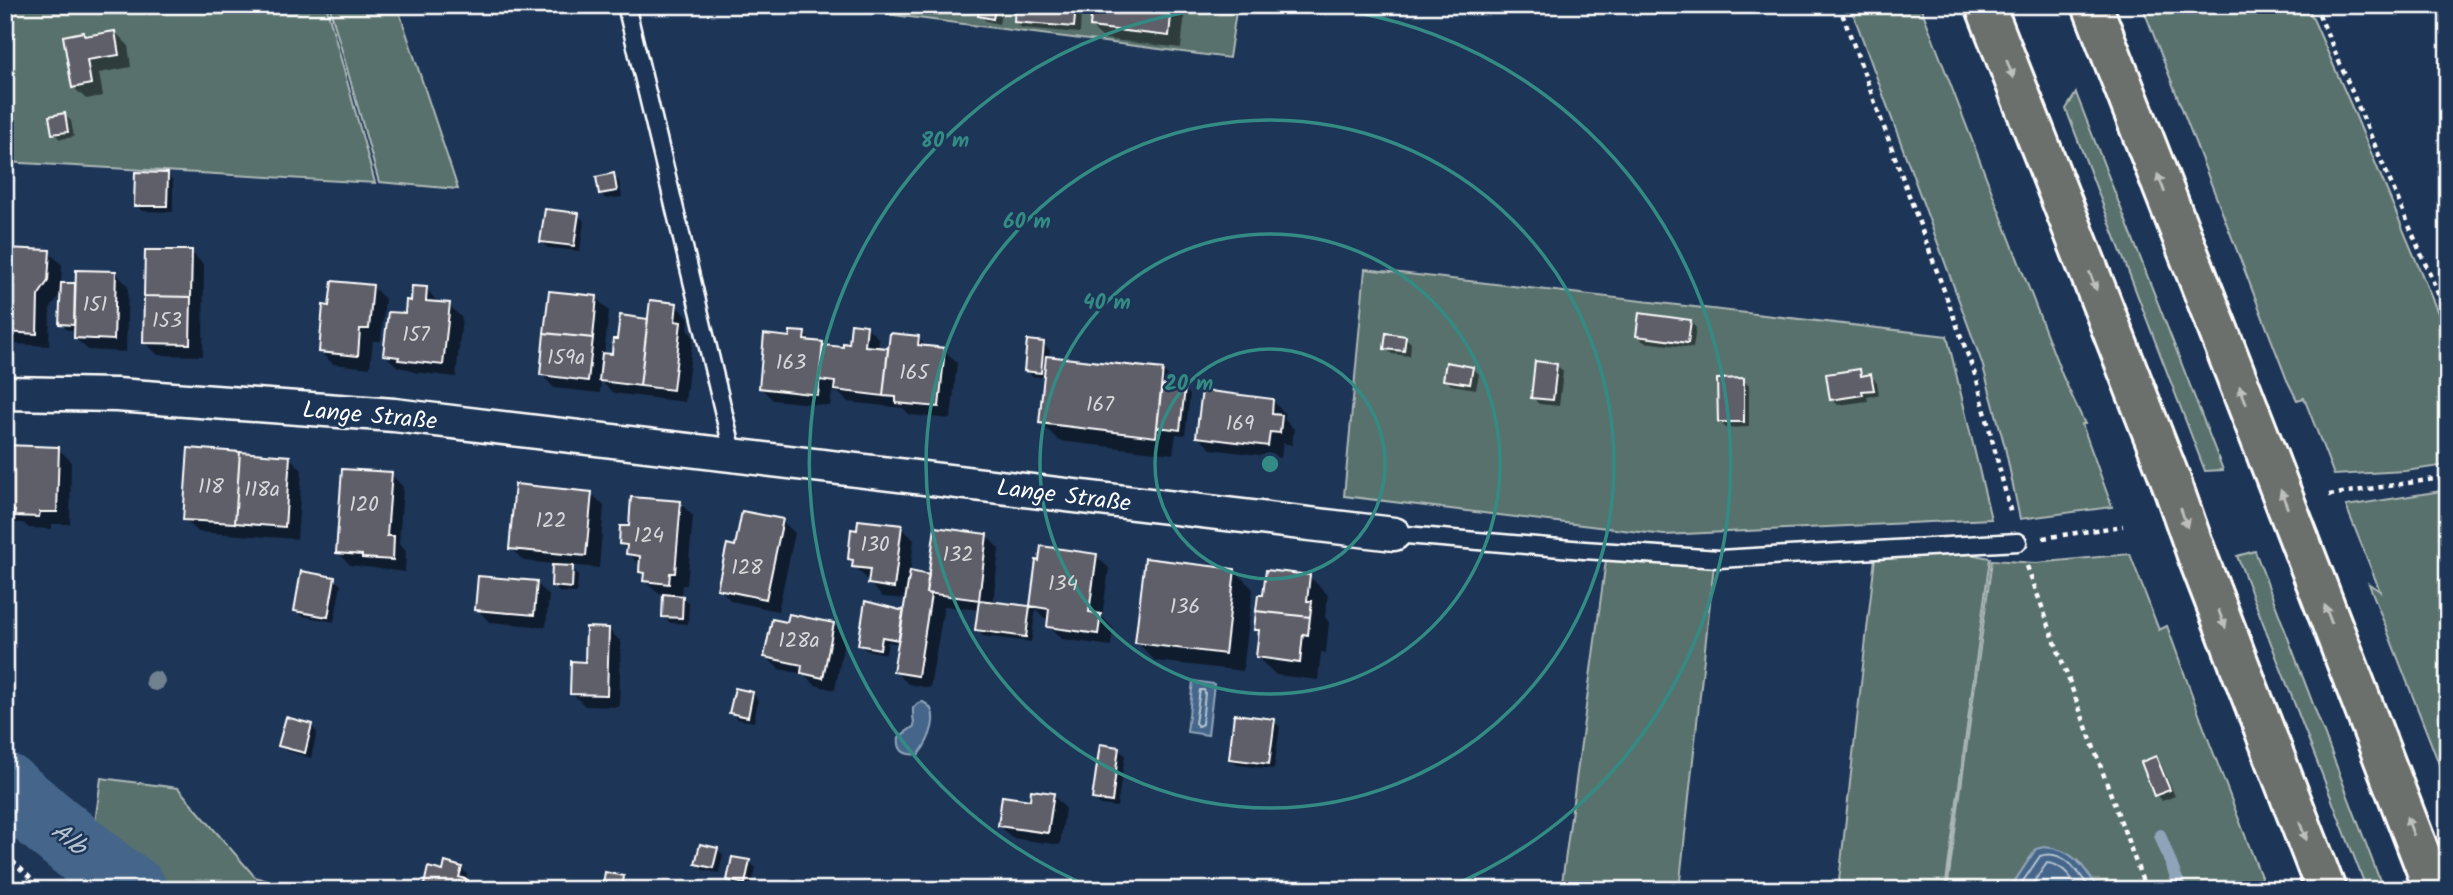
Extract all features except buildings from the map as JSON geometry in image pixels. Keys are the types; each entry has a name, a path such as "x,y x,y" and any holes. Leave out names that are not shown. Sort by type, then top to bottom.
{"highway":[{"path":"1985,5 2171,481 2326,890"},
{"path":"2092,5 2434,890"}],"street":[{"name":"Lange Straße","path":"5,393 117,395 394,415 1394,534"}],"lane":[{"path":"626,5 734,456"},
{"path":"1394,534 1719,559 2018,542"}],"path":[{"path":"1839,5 1977,380 2018,542 2146,890"},
{"path":"2315,5 2448,317"},
{"path":"2329,495 2448,477"},
{"path":"2018,542 2123,526"},
{"path":"5,854 43,890"}],"green space":[{"path":"5,5 326,5 375,183 5,162"},
{"path":"329,5 397,5 458,189 379,182"},
{"path":"816,5 1237,5 1229,58"},
{"path":"1850,5 1920,5 2063,377 2085,424 2082,424 2112,507 2020,519 2005,447 1982,363"},
{"path":"2142,5 2307,5 2448,337 2448,465 2405,471 2334,475 2304,398 2297,400 2287,380"},
{"path":"2076,93 2223,470 2205,471 2066,109"},
{"path":"1365,269 1947,336 1991,519 1664,535 1344,496"},
{"path":"2448,490 2448,787 2369,584 2380,591 2346,506"},
{"path":"2255,551 2384,890 2367,890 2237,556"},
{"path":"1969,554 1990,558 1945,890 1838,890 1875,558"},
{"path":"2130,554 2159,630 2167,626 2266,890 2099,890 2078,860 2036,849 2009,890 1947,890 1992,560 2036,563"},
{"path":"1606,560 1714,565 1679,890 1561,890"},
{"path":"101,778 178,788 255,877 296,890 86,890"}],"water":[{"path":"1193,681 1214,684 1208,735 1187,732"},
{"path":"923,702 929,706 933,719 927,742 919,754 903,752 899,746 899,737 914,726 913,708"},
{"path":"2044,847 2071,855 2099,890 2009,890 2036,849"}],"waterway":[{"name":"Alb","path":"5,787 133,890"},
{"path":"2160,835 2181,890"}]}
